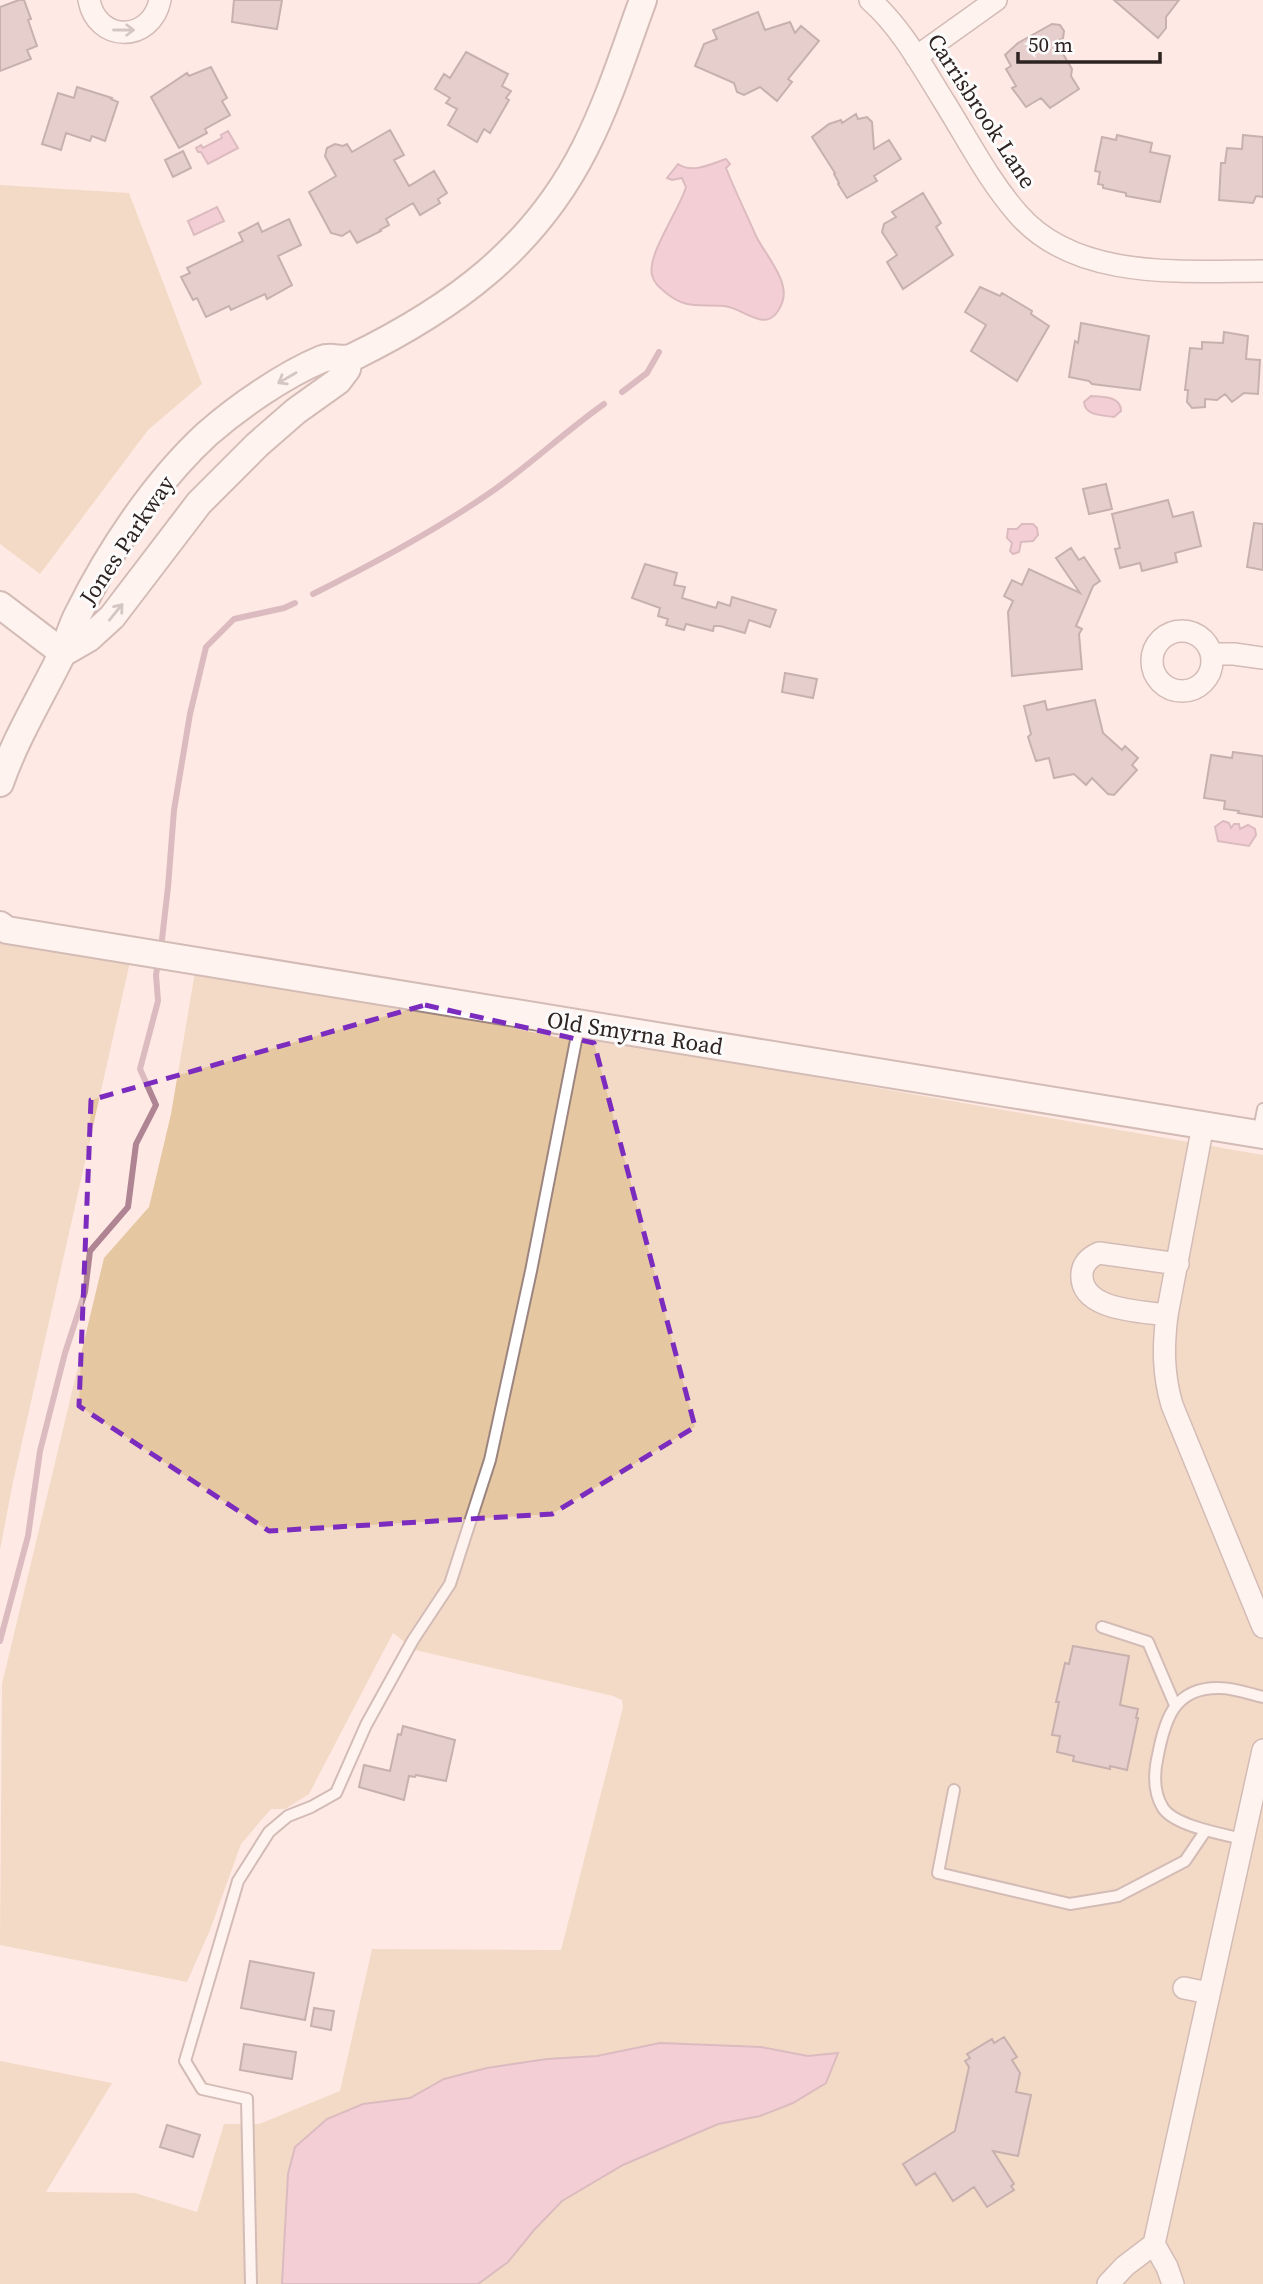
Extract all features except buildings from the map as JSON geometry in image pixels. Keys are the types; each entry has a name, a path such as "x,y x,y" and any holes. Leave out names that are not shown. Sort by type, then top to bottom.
{"street":[{"path":"89,0 92,13 99,22 120,33 143,28 152,20 160,0"},
{"name":"Jones Parkway","path":"0,783 18,737 63,653 77,615 151,496 208,433 282,380 326,357 349,359 434,313 502,262 541,218 587,145 643,0"},
{"name":"Carrisbrook Lane","path":"870,0 908,44 1019,215 1048,239 1082,256 1115,264 1159,270 1263,271"},
{"path":"916,57 996,0"},
{"name":"Jones Parkway","path":"63,653 89,638 112,617 199,503 257,445 296,411 338,381 349,359"},
{"path":"0,605 63,653"},
{"path":"1212,654 1263,658"},
{"name":"Old Smyrna Road","path":"4,928 1203,1125 1261,1126"},
{"path":"1203,1125 1167,1315 1163,1357 1172,1405 1263,1627"},
{"path":"1167,1315 1097,1302 1085,1290 1082,1271 1090,1258 1105,1253 1178,1264"},
{"path":"1108,2284 1125,2266 1154,2244 1263,1749"},
{"path":"1184,1988 1209,1993"},
{"path":"1154,2244 1173,2284"}],"lane":[{"path":"251,2284 247,2099 202,2090 185,2061 239,1881 269,1832 288,1816 336,1793 366,1725 413,1640 450,1584 489,1460 531,1271 579,1024"},
{"path":"1102,1627 1148,1642 1175,1705"},
{"path":"1242,1839 1188,1825 1163,1808 1154,1777 1164,1727 1175,1705 1196,1691 1221,1688 1263,1697"},
{"path":"954,1790 938,1873 1070,1904 1118,1896 1185,1861 1206,1830"}],"highlighted area":[{"path":"425,1005 594,1043 695,1427 552,1514 269,1531 79,1406 91,1100"}],"shaded area":[{"path":"228,131 238,148 208,164 196,148 201,145 203,148 222,138 221,135"},
{"path":"726,159 730,164 726,168 737,194 783,286 782,303 770,319 763,320 724,306 680,302 659,287 652,275 654,255 686,187 682,178 667,178 678,164 695,168"},
{"path":"0,185 129,193 202,384 148,430 40,574 0,544"},
{"path":"217,207 224,221 194,235 188,221"},
{"path":"1091,396 1115,400 1121,411 1114,417 1087,410 1084,402"},
{"path":"1022,524 1033,524 1038,535 1033,541 1021,542 1019,552 1013,554 1010,551 1012,543 1007,538 1008,529 1017,529"},
{"path":"1223,821 1229,823 1231,828 1234,824 1239,824 1240,829 1248,825 1255,829 1256,835 1249,846 1218,841 1215,827"},
{"path":"0,941 130,962 0,1550"},
{"path":"195,972 432,1011 561,1038 602,1040 1263,1155 1263,2284 0,2284 0,2061 112,2083 46,2192 135,2193 197,2212 224,2124 259,2124 340,2091 372,1949 561,1950 623,1707 622,1700 613,1696 415,1650 393,1633 309,1794 285,1809 271,1809 241,1844 210,1930 187,1982 0,1945 2,1684 104,1258 149,1207 171,1114"},
{"path":"660,2043 761,2047 808,2056 838,2053 826,2083 793,2103 760,2116 718,2124 623,2165 562,2201 508,2262 478,2284 282,2284 288,2174 295,2147 327,2119 363,2104 410,2098 444,2079 487,2068 547,2059 597,2056"}],"waterway":[{"path":"622,392 647,373 659,352"},
{"path":"313,594 405,545 472,505 604,404"},
{"path":"161,948 174,810 190,714 206,647 234,619 295,603"},
{"path":"0,1641 28,1536 40,1451 65,1353 85,1292 90,1251 128,1207 136,1144 156,1105 140,1069 158,1001 158,962"}]}
